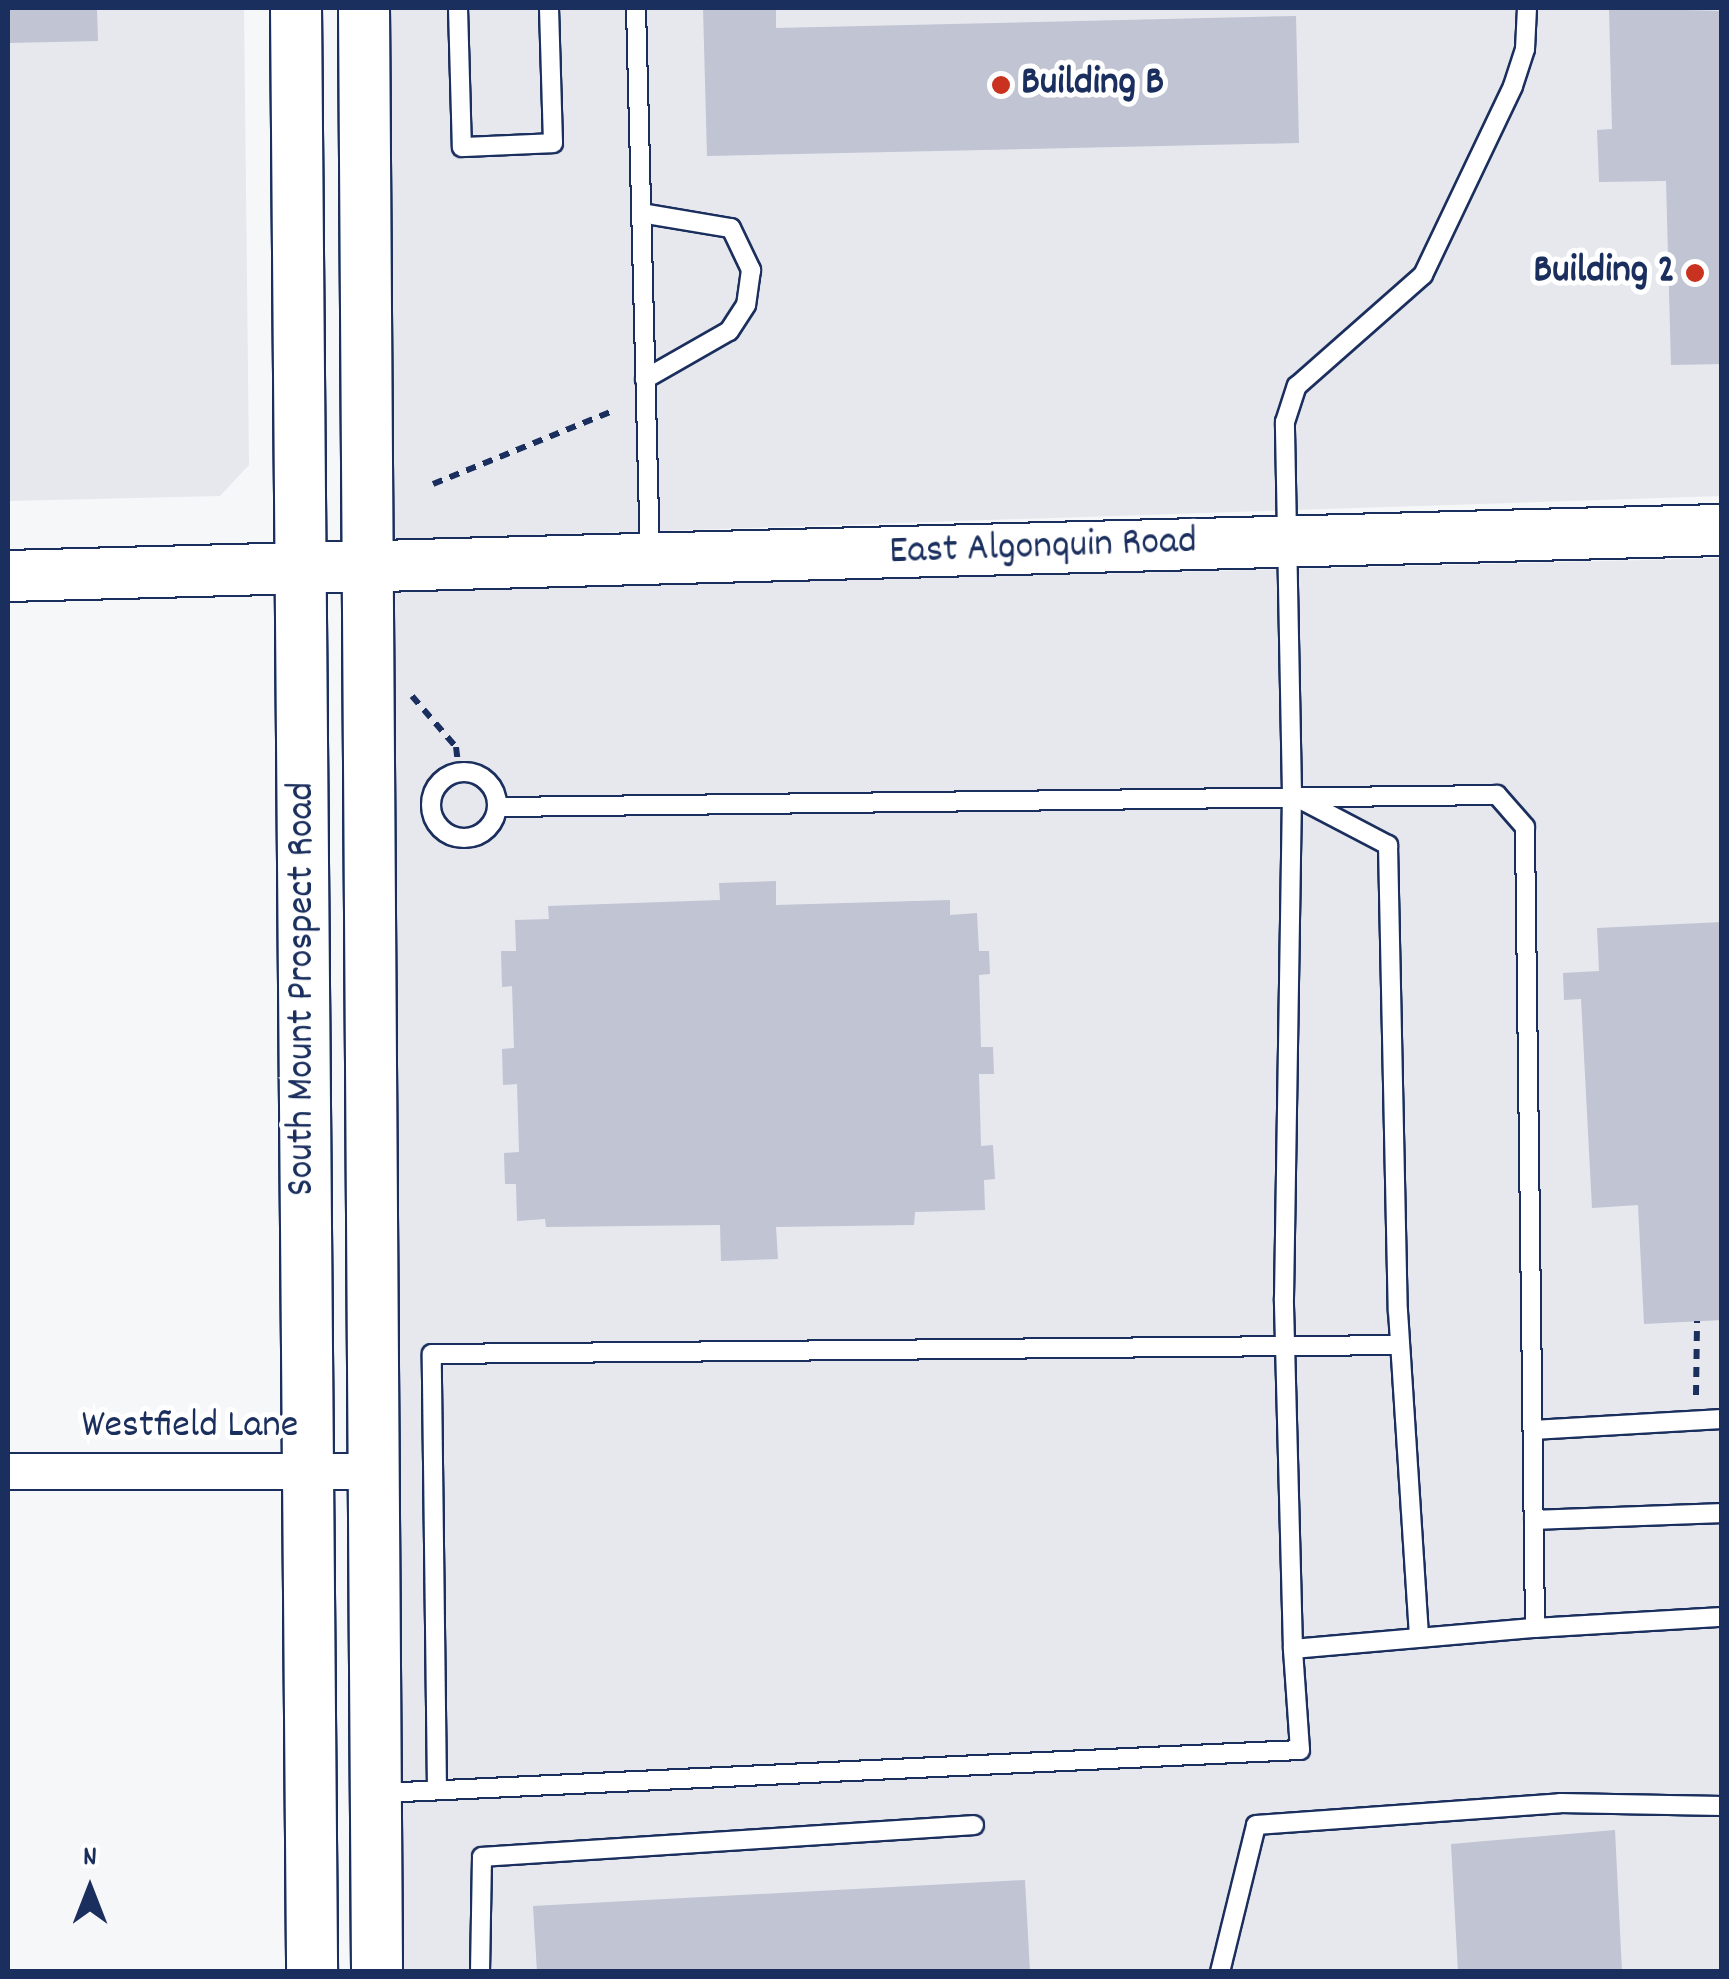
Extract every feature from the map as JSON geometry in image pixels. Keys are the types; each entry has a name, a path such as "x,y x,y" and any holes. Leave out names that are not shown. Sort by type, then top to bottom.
{"main road":[{"name":"South Mount Prospect Road","path":"296,8 312,1972"},
{"name":"South Mount Prospect Road","path":"364,8 364,566 377,1972"},
{"name":"East Algonquin Road","path":"8,576 1722,530"}],"street":[{"name":"Westfield Lane","path":"8,1470 373,1472"}],"lane":[{"path":"458,8 462,147 552,143 549,8"},
{"path":"636,8 650,560"},
{"path":"376,1793 1300,1750 1293,1649 1286,1347 1292,794 1282,543 1284,422 1296,386 1423,275 1513,86 1525,49 1527,8"},
{"path":"642,213 731,228 751,270 746,305 729,331 646,379"},
{"path":"459,772 487,780 498,807 480,835 457,837 438,825 433,792 459,772"},
{"path":"1292,794 1388,846 1400,1344 1419,1637"},
{"path":"498,807 1292,794 1497,795 1525,827 1534,1628"},
{"path":"437,1790 432,1354 1400,1344"},
{"path":"1533,1430 1722,1419"},
{"path":"1534,1520 1722,1513"},
{"path":"1293,1649 1534,1628 1722,1617"},
{"path":"1220,1972 1256,1825 1560,1803 1722,1806"},
{"path":"480,1972 482,1857 974,1825"}],"path":[{"path":"433,484 612,410"},
{"path":"408,689 456,747 459,772"},
{"path":"1696,1405 1697,1321"}],"shaded area":[{"path":"8,8 244,8 249,465 220,496 8,501"},
{"path":"377,8 1721,8 1721,496 382,540"},
{"path":"1721,558 1721,1971 393,1971 379,592"}],"building":[{"path":"8,8 97,8 98,41 8,43"},
{"name":"Building B","path":"703,8 776,8 776,28 1296,16 1299,143 707,156"},
{"name":"Building 2","path":"1609,8 1722,11 1722,364 1671,365 1666,181 1599,182 1597,130 1612,129"},
{"path":"776,881 776,905 950,900 950,915 977,913 979,951 989,951 990,974 979,975 981,1047 993,1047 994,1074 979,1074 981,1146 993,1145 995,1179 984,1180 985,1210 915,1212 914,1225 776,1227 778,1259 721,1261 720,1225 546,1227 545,1219 517,1221 516,1184 505,1184 504,1153 519,1152 517,1084 503,1085 502,1049 514,1048 512,986 502,987 501,951 516,951 515,920 549,919 548,906 720,900 719,883"},
{"path":"1722,922 1722,1320 1644,1324 1638,1205 1592,1208 1581,999 1564,1000 1563,973 1599,971 1597,928"},
{"path":"1615,1830 1622,1972 1458,1972 1451,1844"},
{"path":"1025,1880 1030,1972 537,1972 533,1906"}],"place":[{"name":"Building B","path":"1001,85"},
{"name":"Building 2","path":"1695,273"}]}
